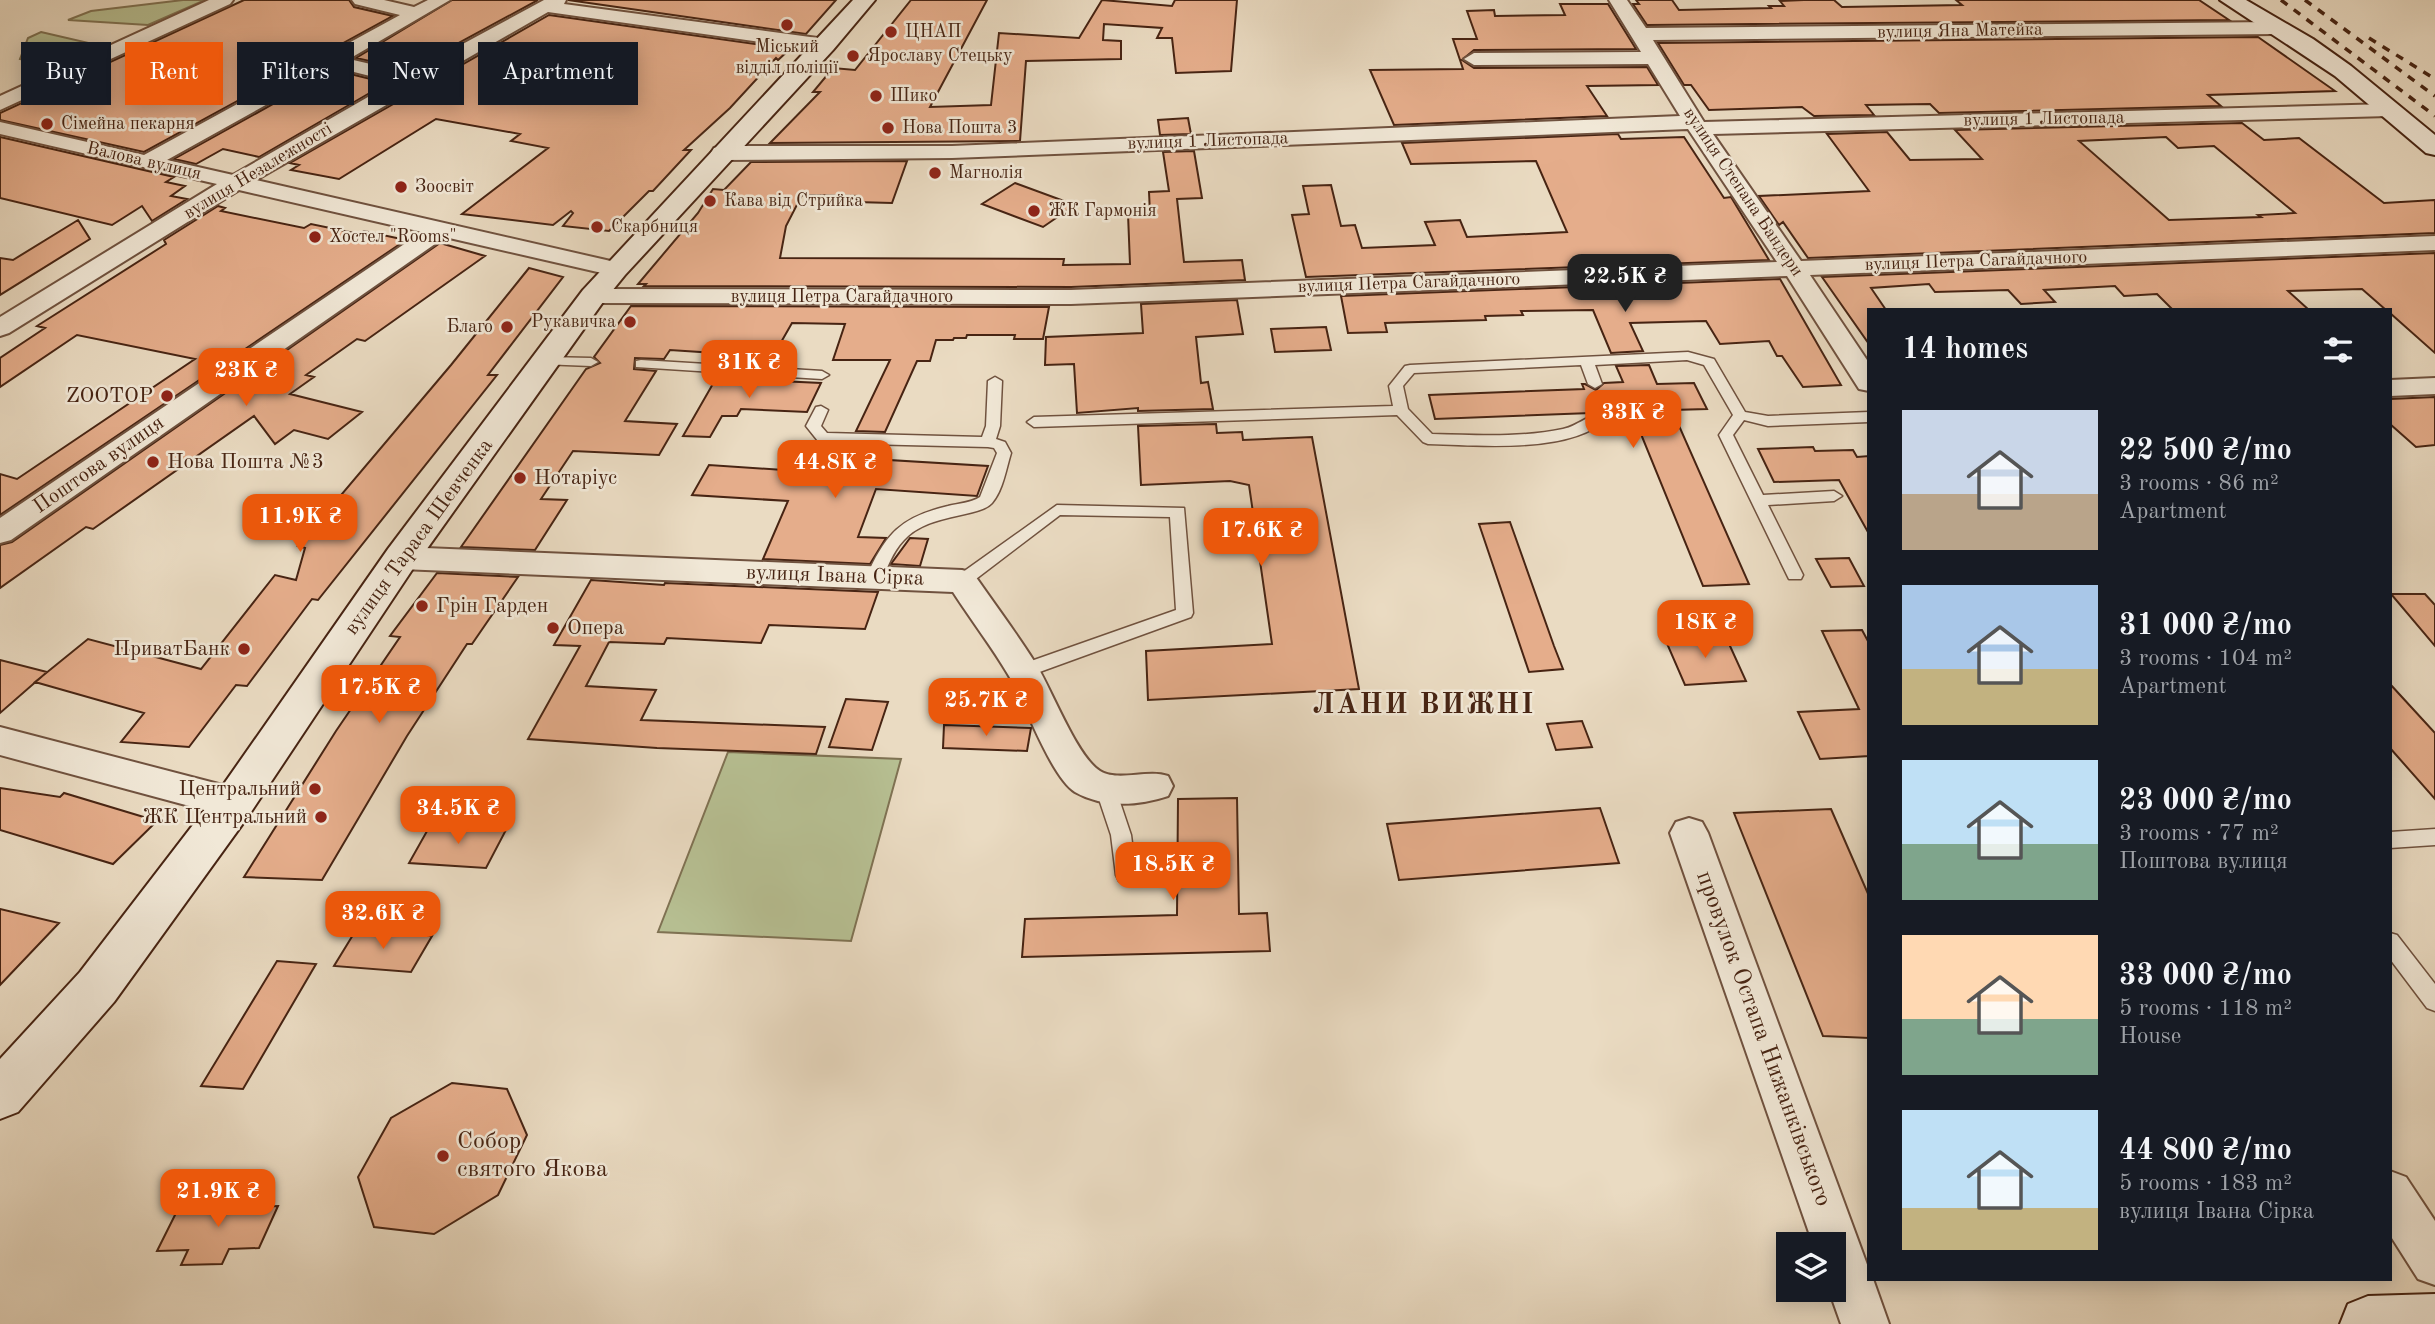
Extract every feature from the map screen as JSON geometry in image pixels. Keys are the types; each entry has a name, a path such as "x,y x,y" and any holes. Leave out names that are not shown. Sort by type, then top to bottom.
{"main road":[{"name":"вулиця Тараса Шевченка","path":"0,1095 97,987 234,803 401,558 593,296 864,0"},
{"path":"2231,0 2343,71 2435,148"},
{"path":"2368,1324 2435,1322"}],"street":[{"path":"1,102 224,0"},
{"path":"361,0 416,13"},
{"path":"354,46 441,0"},
{"name":"вулиця Степана Бандери","path":"1618,0 1642,34 1696,125 1795,268 1867,380"},
{"path":"553,4 825,45"},
{"name":"вулиця Незалежності","path":"464,52 553,4"},
{"name":"вулиця Яна Матейка","path":"1642,34 2277,27"},
{"path":"1474,60 1655,58"},
{"path":"147,162 249,105"},
{"name":"вулиця Незалежності","path":"0,328 236,182 369,105"},
{"name":"вулиця 1 Листопада","path":"722,153 952,152 1696,125 2389,110"},
{"name":"Валова вулиця","path":"0,128 615,269"},
{"name":"Поштова вулиця","path":"0,533 441,229"},
{"name":"вулиця Петра Сагайдачного","path":"593,296 1071,297 2435,243"},
{"path":"2392,388 2435,386"},
{"name":"вулиця Івана Сірка","path":"401,558 962,581"},
{"path":"962,581 1023,671 1071,763 1085,780 1106,790 1155,786"},
{"path":"0,741 234,803"},
{"name":"провулок Остапа Нижанківського","path":"1689,833 1865,1324"},
{"path":"2392,1196 2435,1262"}],"lane":[{"path":"1606,412 1599,422 1561,437 1428,439 1401,410 1396,386 1410,369 1688,356 1709,362 1740,415 1768,421 1867,416"},
{"path":"547,361 591,362"},
{"path":"1587,361 1595,384"},
{"path":"641,364 822,375"},
{"path":"988,442 994,414 995,380"},
{"path":"821,410 813,426 823,438 988,442 1000,445 1004,453 987,499 978,505 930,515 901,531 886,548 874,578"},
{"path":"1034,422 1401,410"},
{"path":"1740,415 1726,435 1795,575"},
{"path":"1758,500 1834,496"},
{"path":"962,581 1056,510 1178,512 1185,613 1023,671"},
{"path":"1106,790 1121,835 1126,876"},
{"path":"2392,840 2435,837"},
{"path":"2392,945 2435,1001"}],"green space":[{"path":"183,0 205,0 148,25 68,20 91,11"},
{"path":"41,32 84,42 26,42 28,38"},
{"path":"728,752 901,759 851,941 658,932"}],"building":[{"path":"244,0 349,0 354,7 393,16 345,42 237,42 237,101 144,152 0,120 0,113 21,103 111,105 111,62 125,55 125,105 223,105 223,42 153,42"},
{"path":"452,0 538,0 461,42 382,42"},
{"path":"568,0 836,0 806,34"},
{"path":"911,0 987,0 930,107 991,105 999,33 1079,38 1102,0 1172,6 1175,0 1237,0 1231,71 1176,73 1172,38 1157,38 1162,28 1104,24 1103,40 1121,41 1121,59 1026,61 1020,141 770,143 820,92 813,92 833,68 855,70"},
{"path":"1636,0 1672,0 1679,10 1771,8 1769,6 1784,6 1780,1 1804,0 1834,0 1842,7 1962,5 1956,0 2199,0 2229,20 1647,25 1633,4 1639,4"},
{"path":"1560,4 1608,4 1636,49 1474,50 1462,60 1474,68 1647,67 1658,85 1587,86 1607,116 1394,125 1370,70 1463,69 1453,39 1477,39 1467,11 1494,10 1495,16 1565,15"},
{"path":"549,15 790,49 778,60 776,58 730,108 684,150 691,150 653,191 649,191 609,231 563,226 573,213 571,211 553,225 462,214 548,148 511,141 520,134 436,119 339,179 291,170 299,165 290,163 392,105 464,105 464,64 478,56 478,105 638,105 638,42 502,42"},
{"path":"2258,37 2335,91 2208,95 2221,106 1939,113 1930,104 1866,105 1874,115 1814,116 1802,107 1709,110 1691,85 1684,85 1658,43"},
{"path":"368,51 368,61 356,58"},
{"path":"354,75 368,78 368,94 354,102"},
{"path":"271,105 349,105 259,157 223,149 196,164 174,159"},
{"path":"1188,118 1191,134 1160,135 1158,120"},
{"path":"2242,123 2264,140 2299,138 2384,203 2435,200 2435,233 1808,258 1783,222 1779,225 1759,196 1869,191 1827,134 1887,132 1910,160 1982,159 1955,130","holes":["2166,137 2178,148 2214,146 2295,213 2258,215 2261,217 2169,220 2079,141"]},
{"path":"1618,134 1621,139 1684,137 1724,198 1731,197 1769,260 1306,277 1292,215 1309,214 1303,186 1331,185 1341,226 1355,225 1362,248 1435,245 1425,222 1460,220 1467,237 1567,232 1536,161 1411,164 1402,143"},
{"path":"0,137 174,177 166,182 185,186 171,196 187,199 152,221 142,206 112,225 0,198"},
{"path":"1194,151 1202,198 1177,199 1184,262 1242,260 1245,280 1071,287 638,284 698,213 713,189 724,190 751,162 907,161 892,203 856,202 859,196 802,195 786,226 780,258 1064,259 1063,265 1130,264 1128,214 1150,213 1149,192 1169,191 1163,152"},
{"name":"ЖК Гармонія","path":"1015,183 1075,205 1043,227 982,204"},
{"path":"218,206 225,208 221,211 304,228 311,224 406,240 0,515 0,474 17,479 195,359 77,335 0,387 0,358 45,328 37,326 166,244 164,240"},
{"path":"78,220 90,239 0,295 0,258 13,260"},
{"path":"440,243 485,256 365,341 357,339 306,375 314,377 290,394 362,412 328,439 294,430 275,444 254,416 93,529 86,527 0,588 0,545 12,542"},
{"path":"2435,253 2435,353 2392,315 2392,308 2384,308 2362,289 2288,291 2307,308 2171,308 2157,294 2124,296 2115,286 2044,290 2055,302 2021,304 2008,290 1935,292 1929,284 1871,288 1885,308 1867,308 1867,341 1822,277"},
{"path":"529,268 563,277 488,375 497,375 318,600 312,599 247,686 236,685 189,747 121,742 144,713 35,682 88,639 201,669 275,575 296,580 305,548 298,546"},
{"path":"1780,279 1841,385 1803,387 1782,356 1777,356 1769,341 1720,344 1706,321 1630,323 1643,351 1611,353 1593,310 1521,311 1523,315 1485,316 1486,320 1385,323 1387,332 1348,333 1341,296"},
{"path":"1237,300 1243,334 1196,337 1201,383 1208,382 1213,409 1138,411 1138,408 1077,413 1074,364 1045,365 1046,337 1143,333 1141,304"},
{"path":"631,306 1049,307 1043,339 1014,339 1015,335 967,335 966,338 936,340 930,361 917,361 885,432 856,431 890,360 833,360 845,324 792,323 768,365 725,362 730,354 670,350 664,359 635,358 634,369 656,371 625,421 677,424 659,455 573,451 541,499 567,500 535,550 461,547 586,369 600,363 594,357"},
{"path":"1326,327 1331,350 1275,352 1271,329"},
{"path":"1649,365 1657,384 1694,383 1707,409 1672,410 1749,584 1703,586 1632,412 1617,412 1607,406 1591,413 1435,419 1429,395 1584,389 1582,384 1596,390 1604,383 1623,382 1616,366"},
{"path":"718,375 821,383 807,412 741,409 737,416 722,416 710,437 683,436"},
{"path":"2435,397 2435,445 2416,447 2392,426 2392,399"},
{"path":"1216,424 1217,433 1242,432 1243,440 1312,437 1359,689 1148,700 1146,651 1272,644 1249,485 1230,481 1141,485 1138,426"},
{"path":"849,446 878,447 873,459 988,466 977,496 876,489 858,537 886,538 870,564 763,559 788,501 692,495 709,465 827,473 834,457 844,457"},
{"path":"1813,447 1815,451 1853,450 1857,457 1867,456 1867,530 1839,480 1774,482 1758,449"},
{"path":"1510,522 1563,669 1529,672 1479,524"},
{"path":"910,538 928,539 920,566 891,564"},
{"path":"1849,558 1864,586 1831,587 1816,559"},
{"path":"437,573 518,577 472,644 467,644 407,736 322,880 244,877 336,731 400,637 390,636"},
{"path":"591,580 878,592 865,629 769,625 761,643 667,638 664,644 609,642 586,686 656,690 641,720 825,727 816,754 657,748 528,739 580,646 554,645"},
{"path":"2392,594 2425,594 2435,605 2435,646"},
{"path":"1862,630 1867,639 1867,756 1820,759 1798,712 1859,709 1822,631"},
{"path":"1725,635 1746,681 1685,685 1665,639"},
{"path":"0,660 47,672 0,713"},
{"path":"2392,686 2435,733 2435,799 2392,750"},
{"path":"846,699 888,702 872,750 829,747"},
{"path":"1582,721 1592,747 1556,750 1547,724"},
{"path":"944,725 1031,728 1027,751 943,748"},
{"path":"0,788 60,797 64,793 157,821 113,864 0,830"},
{"path":"1237,798 1239,914 1267,913 1270,951 1022,957 1025,919 1177,915 1178,799"},
{"path":"1600,808 1619,863 1399,880 1387,824"},
{"path":"1831,809 1867,891 1867,1038 1823,1036 1734,813"},
{"path":"431,824 507,828 486,868 409,863"},
{"path":"0,909 59,923 0,985"},
{"path":"356,930 432,936 411,972 334,966"},
{"path":"277,961 316,964 243,1089 201,1086"},
{"name":"Собор святого Якова","path":"452,1083 507,1089 527,1135 498,1195 434,1234 374,1227 358,1177 391,1118"},
{"path":"216,1193 255,1193 248,1207 278,1206 259,1248 229,1249 222,1264 181,1265 188,1250 157,1251 178,1209 208,1209"}],"railway":[{"path":"2281,0 2435,116"},
{"path":"2305,0 2435,96"},
{"path":"2369,38 2435,79"}],"place":[{"name":"Міський відділ поліції","path":"787,25"},
{"name":"ЦНАП","path":"891,32"},
{"name":"Ярославу Стецьку","path":"853,56"},
{"name":"Шико","path":"876,96"},
{"name":"Сімейна пекарня","path":"47,124"},
{"name":"Нова Пошта 3","path":"888,128"},
{"name":"Магнолія","path":"935,173"},
{"name":"Зоосвіт","path":"401,187"},
{"name":"Кава від Стрийка","path":"710,201"},
{"name":"ЖК Гармонія","path":"1034,211"},
{"name":"Скарбниця","path":"597,227"},
{"name":"Хостел \"Rooms\"","path":"315,237"},
{"name":"Рукавичка","path":"630,322"},
{"name":"Благо","path":"507,327"},
{"name":"ZOOTOP","path":"167,396"},
{"name":"Нова Пошта №3","path":"153,462"},
{"name":"Нотаріус","path":"520,478"},
{"name":"Грін Гарден","path":"422,606"},
{"name":"Опера","path":"553,628"},
{"name":"ПриватБанк","path":"244,649"},
{"name":"Центральний","path":"315,789"},
{"name":"ЖК Центральний","path":"321,817"},
{"name":"Собор святого Якова","path":"443,1156"}],"district":[{"name":"ЛАНИ ВИЖНІ","path":"1424,706"}]}
